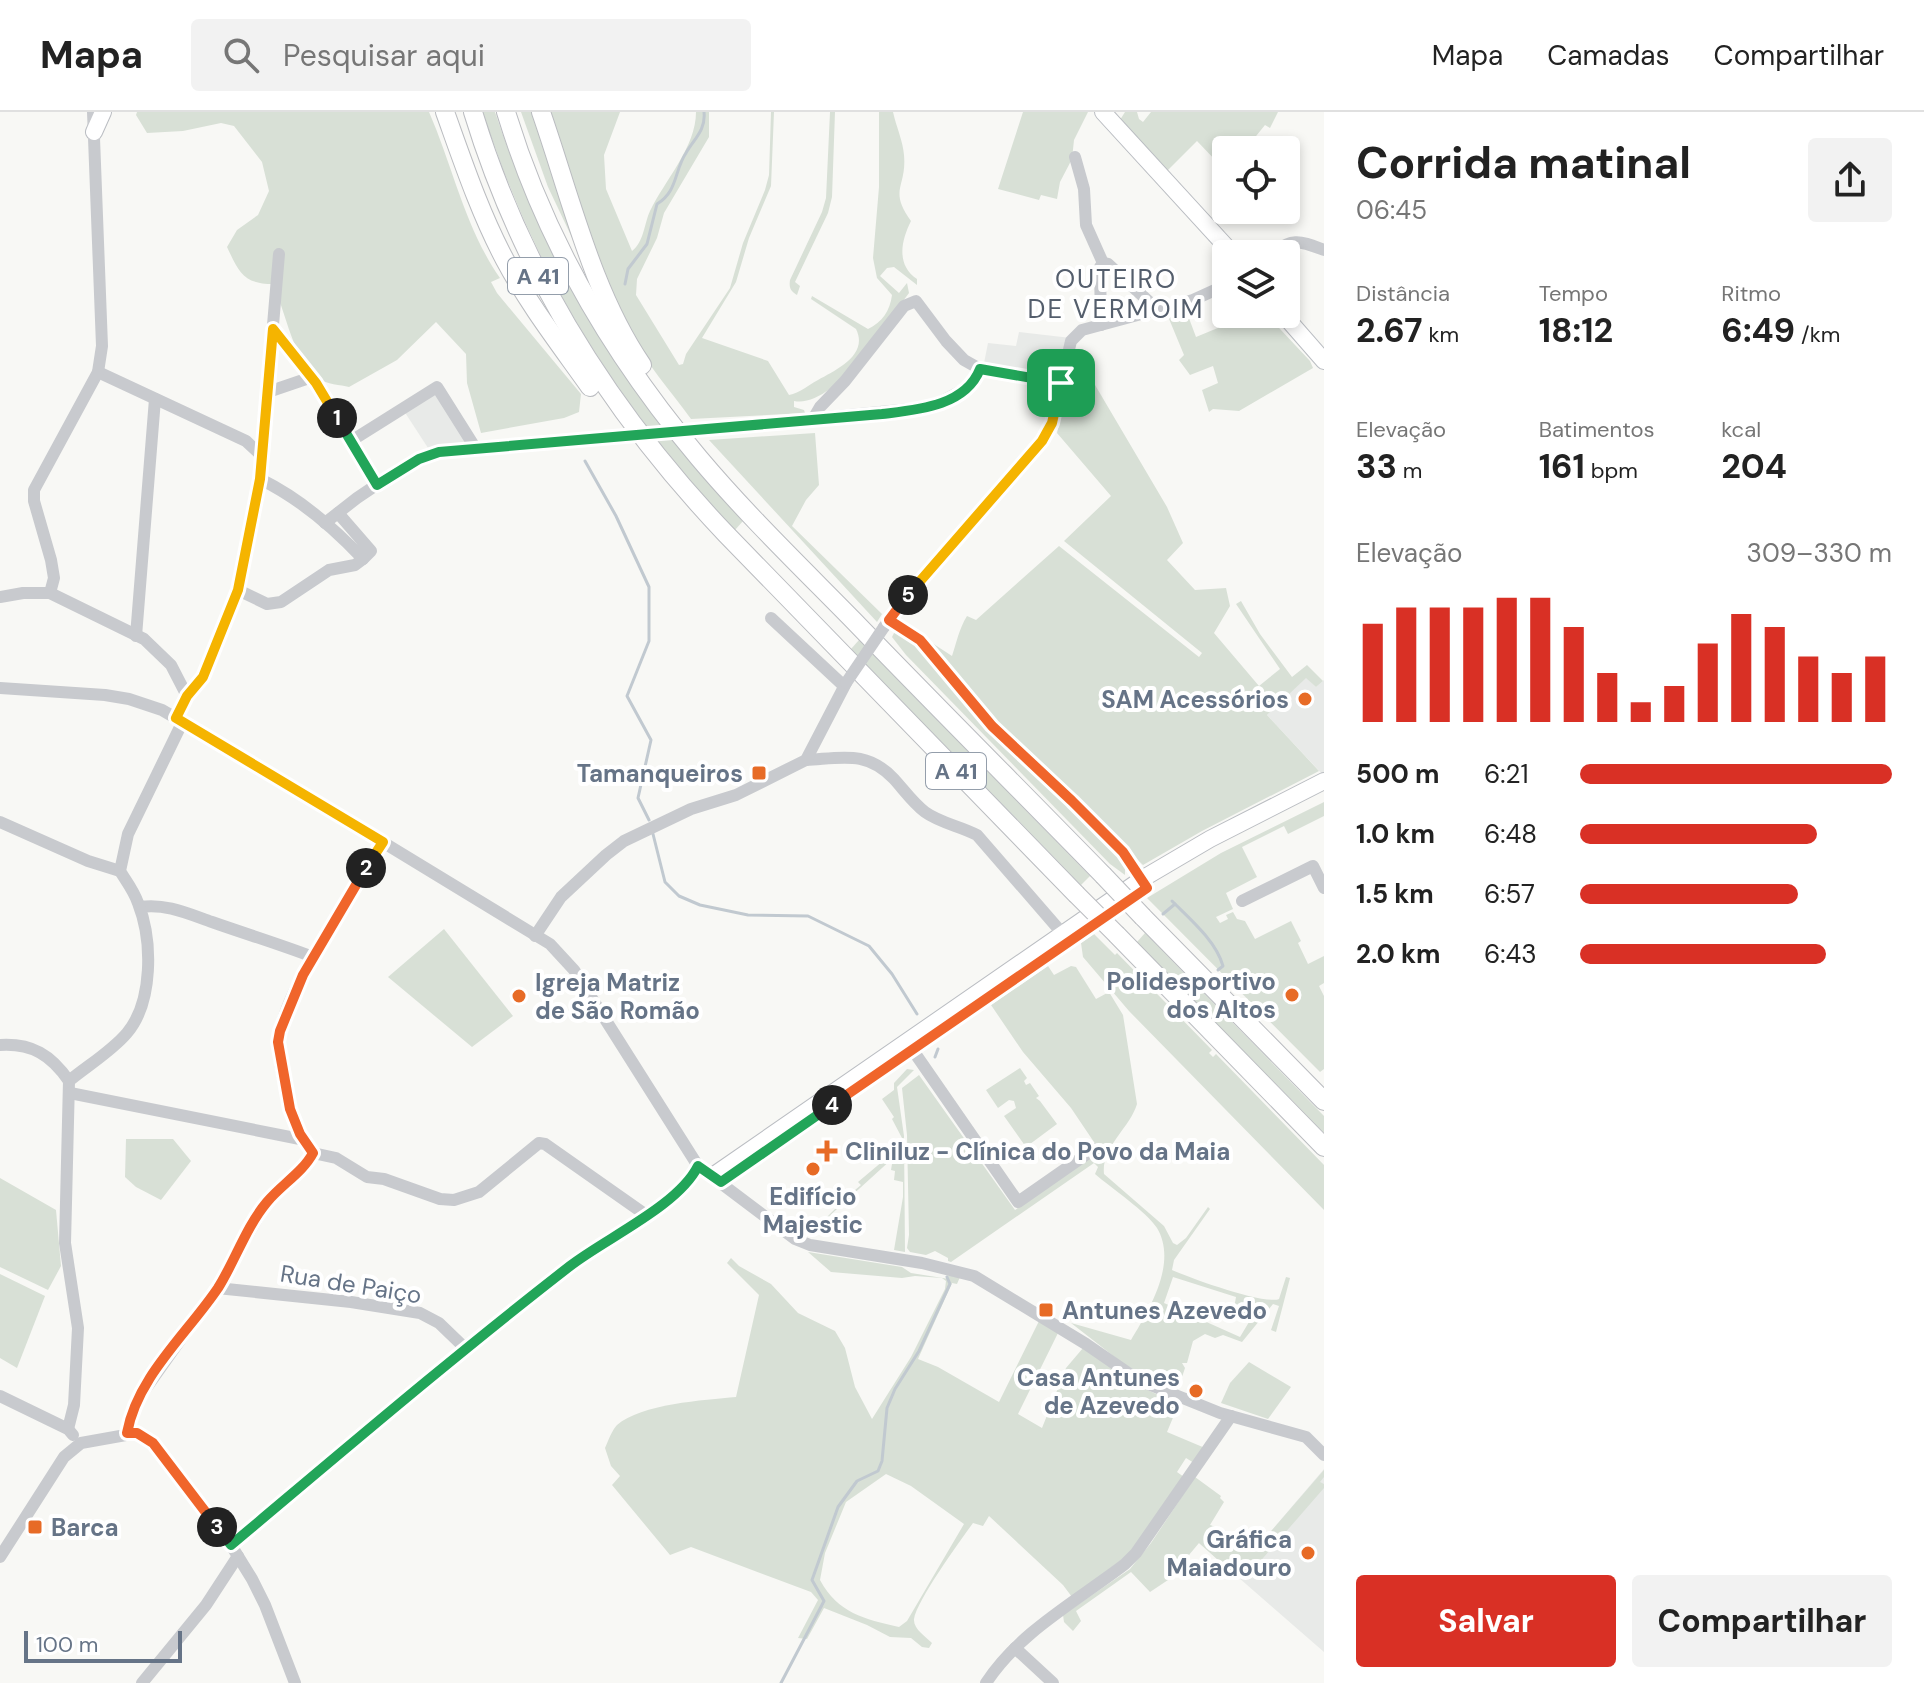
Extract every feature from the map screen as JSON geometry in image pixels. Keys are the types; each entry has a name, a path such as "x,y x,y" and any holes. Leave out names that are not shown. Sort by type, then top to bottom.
{"highway":[{"path":"445,112 472,188 506,263 610,415 632,426"},
{"name":"A 41","path":"473,112 501,193 537,274 576,344 632,426 677,482 1324,1147"},
{"name":"A 41","path":"506,112 528,175 560,249 611,339 666,418 742,505 1324,1101"},
{"path":"541,112 609,306 633,353 662,394 666,418"}],"main road":[{"path":"94,132 103,112"},
{"path":"1103,112 1220,240"},
{"path":"1295,328 1324,361"},
{"path":"717,1179 1072,930 1210,839 1324,781"},
{"path":"1144,883 1324,793"},
{"path":"717,1179 912,1049 1072,930"}],"street":[{"path":"50,593 53,569 34,501 34,490 98,372 102,346 93,112"},
{"path":"1075,157 1084,189 1086,225 1103,263"},
{"path":"1300,242 1324,250"},
{"path":"70,1087 126,1034 144,1004 149,964 140,907 120,871 128,834 180,719 187,696 203,677 238,590 260,479 279,254"},
{"path":"1103,263 1108,264 1158,310"},
{"path":"1101,325 1100,267 1103,263"},
{"path":"806,760 845,684 887,624 941,555 1042,441 1052,423 1071,341 1082,330 1193,300 1212,291"},
{"path":"813,419 904,306 916,301 964,360 980,369 1061,383"},
{"path":"273,329 312,377 377,485"},
{"path":"325,523 377,485 419,459 439,452 931,407 963,390 980,369"},
{"path":"98,372 246,441 262,456"},
{"path":"268,392 312,377"},
{"path":"351,441 437,387 476,449"},
{"path":"136,636 155,399"},
{"path":"260,479 285,491 363,559"},
{"path":"238,590 267,604 281,602 329,570 355,565 363,559 371,551 338,513"},
{"path":"0,597 50,593 136,636 160,652 171,665 187,696"},
{"path":"771,618 845,684"},
{"path":"887,624 920,640 992,726 1123,852 1144,883"},
{"path":"0,688 129,699 162,710 550,944 574,970 698,1166 795,1239 810,1245 922,1263 974,1276 1131,1375 1180,1399 1306,1437 1324,1455"},
{"path":"535,936 561,897 624,841 691,809 736,795 806,760 863,758 878,764 922,810 938,820 977,835 1072,930"},
{"path":"0,822 88,861 120,871"},
{"path":"383,842 303,975 278,1042 290,1109 313,1153 336,1158 367,1177 384,1179 440,1199 454,1200 479,1192 526,1152 539,1143 545,1144 646,1215"},
{"path":"1242,901 1318,863 1324,888"},
{"path":"140,907 153,905 179,910 313,957"},
{"path":"0,1045 33,1047 56,1063 70,1087 65,1243 78,1328 74,1405 68,1429"},
{"path":"912,1049 1018,1202 1094,1149"},
{"path":"70,1087 305,1140"},
{"path":"127,1433 137,1401 217,1288 265,1205 313,1153"},
{"path":"142,1683 206,1605 234,1550 466,1349 574,1263 686,1184 698,1166"},
{"name":"Rua de Paiço","path":"217,1288 351,1302 420,1313 439,1323 466,1349"},
{"path":"0,1396 68,1429 81,1443"},
{"path":"986,1683 1015,1648 1136,1553 1231,1416"},
{"path":"0,1557 64,1457 81,1443 137,1433 153,1443 234,1550 265,1605 295,1683"},
{"path":"1015,1648 1053,1683"}],"shaded area":[{"path":"137,112 429,112 468,218 500,278 491,282 581,394 579,412 564,418 481,433 467,383 466,354 436,322 397,360 349,387 319,379 310,371 296,348 273,284 255,282 243,275 227,247 237,230 258,215 269,191 262,162 234,126 221,123 183,131 147,133"},
{"path":"483,112 495,112 540,227 596,331 663,428 743,521 735,530 653,435 585,336 528,229"},
{"path":"521,112 535,112 584,263 548,187"},
{"path":"551,112 620,112 604,155 606,189 632,251 641,238 650,211 691,138 696,112 709,112 709,137 664,213 657,238 637,279 636,295 679,365 683,364 686,354 730,288 769,175 771,112 774,112 771,186 749,238 736,282 702,338 768,361 789,395 833,371 854,354 859,338 856,329 811,299 812,296 868,329 881,319 889,306 892,295 877,278 873,258 879,187 879,112 893,112 902,144 904,166 899,195 911,221 902,252 906,267 917,279 917,285 894,267 887,268 880,276 899,293 907,283 909,293 874,342 843,378 810,400 794,401 794,407 805,413 691,419 644,356 618,307 586,224"},
{"path":"830,112 835,112 832,197 828,213 795,282 800,286 797,295 790,289 790,280 826,198"},
{"path":"1023,112 1088,112 1074,140 1072,159 1060,182 1057,199 1041,195 1039,200 998,189"},
{"path":"1125,112 1137,112 1143,122 1151,112 1278,112 1270,128 1265,125 1256,136 1212,136 1212,157 1197,141 1167,171 1120,120"},
{"path":"1182,309 1187,313 1196,337 1218,328 1279,328 1313,368 1239,411 1213,409 1209,412 1202,390 1218,383 1213,366 1190,375 1179,360 1184,355 1167,314"},
{"path":"1019,332 1071,338 1060,381 983,368 988,343 1016,346"},
{"path":"1075,351 1167,507 1183,543 1167,560 1195,590 1226,588 1230,606 1214,633 1259,686 1280,669 1236,604 1241,601 1260,634 1292,677 1307,665 1323,681 1316,687 1306,678 1267,715 1319,771 1143,865 996,725 926,639 952,656 967,616 976,620 1059,546 1199,657 1202,653 1064,541 1111,496 1057,433"},
{"path":"437,392 466,443 430,451 404,411"},
{"path":"815,433 819,485 806,500 792,526 882,614 877,622 709,440"},
{"path":"895,631 915,641 1098,831 1125,864 1125,875 1110,864 906,655 892,637"},
{"path":"859,640 1090,876 1081,885 851,649"},
{"path":"1306,677 1316,687 1324,680 1324,776 1267,715"},
{"path":"1324,802 1324,816 1288,834 1284,826 1242,847 1257,877 1226,893 1233,909 1216,917 1220,923 1233,912 1237,919 1245,921 1255,939 1291,921 1308,964 1324,956 1324,983 1319,986 1324,996 1324,1069 1320,1072 1147,898 1221,853"},
{"path":"444,929 513,1016 472,1047 388,977"},
{"path":"1145,933 1324,1116 1324,1133 1137,942"},
{"path":"1094,934 1115,955 1117,953 1212,1050 1209,1053 1213,1057 1216,1054 1324,1165 1324,1210 1129,1011 1083,957 1081,943"},
{"path":"1048,966 1054,975 1071,966 1076,967 1096,999 1109,992 1123,1015 1137,1104 1111,1146 1104,1164 1104,1174 1164,1226 1177,1245 1186,1238 1208,1207 1210,1209 1174,1260 1172,1270 1227,1290 1271,1300 1279,1299 1286,1277 1290,1278 1276,1332 1271,1330 1279,1306 1273,1304 1242,1342 1223,1335 1215,1338 1205,1334 1193,1341 1187,1363 1182,1363 1185,1368 1177,1392 1125,1365 1071,1323 1131,1340 1153,1301 1163,1271 1163,1242 1157,1228 1095,1174 1098,1167 1094,1163 951,1262 935,1251 926,1255 910,1252 907,1248 907,1135 902,1088 919,1075 1015,1210 1100,1151 1071,1108 1023,1052 991,1005","holes":["1173,1277 1236,1297 1234,1308 1252,1317 1240,1337 1164,1303"]},
{"path":"1020,1068 1027,1078 1024,1081 1026,1085 1030,1083 1039,1096 1036,1098 1057,1124 1026,1147 1004,1116 1016,1108 1014,1101 1009,1100 998,1108 986,1090"},
{"path":"907,1069 914,1070 897,1087 904,1136 905,1252 894,1250 903,1182 894,1180 895,1171 891,1170 893,1158 815,1229 838,1206 833,1200 838,1196 842,1201 861,1185 858,1182 902,1145 902,1138 892,1119 894,1117 882,1099 894,1090 894,1083"},
{"path":"126,1139 173,1139 191,1161 161,1200 136,1187 125,1177"},
{"path":"0,1178 56,1210 61,1266 48,1290 0,1267"},
{"path":"808,1252 902,1267 911,1273 949,1279 947,1275 960,1277 957,1284 952,1283 918,1359 999,1402 1039,1321 1058,1333 1018,1414 1042,1428 1066,1368 1083,1348 1139,1386 1169,1400 1170,1406 1177,1408 1167,1432 1205,1448 1194,1463 1186,1458 1177,1472 1184,1477 1129,1554 1072,1597 989,1516 983,1526 973,1523 917,1610 914,1623 932,1643 929,1648 922,1647 911,1638 890,1637 824,1608 807,1639 798,1638 818,1600 811,1592 691,1547 670,1555 612,1485 620,1476 611,1466 605,1448 617,1425 641,1412 674,1404 736,1397 759,1295 727,1263 731,1258 771,1284 798,1313 835,1331 845,1348 855,1387 872,1419 911,1357 945,1289 946,1281 942,1278 831,1272","holes":["886,1474 911,1486 964,1524 907,1621 899,1627 853,1613 835,1600 820,1580 825,1553 846,1502"]},
{"path":"0,1274 45,1296 17,1368 0,1358"},
{"path":"1249,1362 1291,1387 1268,1419 1221,1403 1230,1383"},
{"path":"1324,1469 1324,1652 1199,1543 1210,1525 1260,1544"},
{"path":"1324,1470 1320,1482 1324,1488 1257,1565 1251,1561 1237,1577 1199,1543 1168,1580 1150,1592 1131,1572 1076,1611 1081,1621 1073,1631 1064,1622 1063,1615 1130,1569 1195,1477 1221,1496 1224,1502 1210,1525 1260,1544"}],"waterway":[{"path":"625,284 628,269 647,244 657,204 669,193 682,160 701,129 704,112"},
{"path":"585,461 616,516 649,587 649,641 627,696 651,740 638,798 649,820"},
{"path":"653,834 665,882 679,896 700,905 748,915 808,916 869,946 892,974 917,1014"},
{"path":"1172,901 1215,948 1223,966 1218,970"},
{"path":"1163,914 1175,904"},
{"path":"935,1057 938,1049"},
{"path":"781,1683 824,1601 812,1580 838,1507 857,1481 878,1471 882,1461 887,1408 919,1351 950,1284 947,1277"}],"place":[{"name":"SAM Acessórios","path":"1305,699"},
{"name":"Tamanqueiros","path":"759,773"},
{"name":"Polidesportivo dos Altos","path":"1292,995"},
{"name":"Igreja Matriz de São Romão","path":"519,996"},
{"name":"Cliniluz - Clínica do Povo da Maia","path":"827,1151"},
{"name":"Edifício Majestic","path":"813,1169"},
{"name":"Antunes Azevedo","path":"1046,1310"},
{"name":"Casa Antunes de Azevedo","path":"1196,1391"},
{"name":"Barca","path":"35,1527"},
{"name":"Gráfica Maiadouro","path":"1308,1553"}],"district":[{"name":"OUTEIRO DE VERMOIM","path":"1116,294"}],"route":[{"path":"273,329 316,383 377,485 400,469 439,452 882,414 931,407 963,390 980,369 1061,383 1052,423 1042,441 941,555 889,620 920,640 992,726 1123,852 1147,888 721,1182 698,1166 686,1184 522,1303 231,1545 153,1443 137,1433 127,1433 130,1417 166,1356 217,1288 265,1205 313,1153 300,1134 290,1109 278,1042 280,1031 303,975 383,842 176,718 187,696 203,677 238,590 260,479 273,329"}]}
